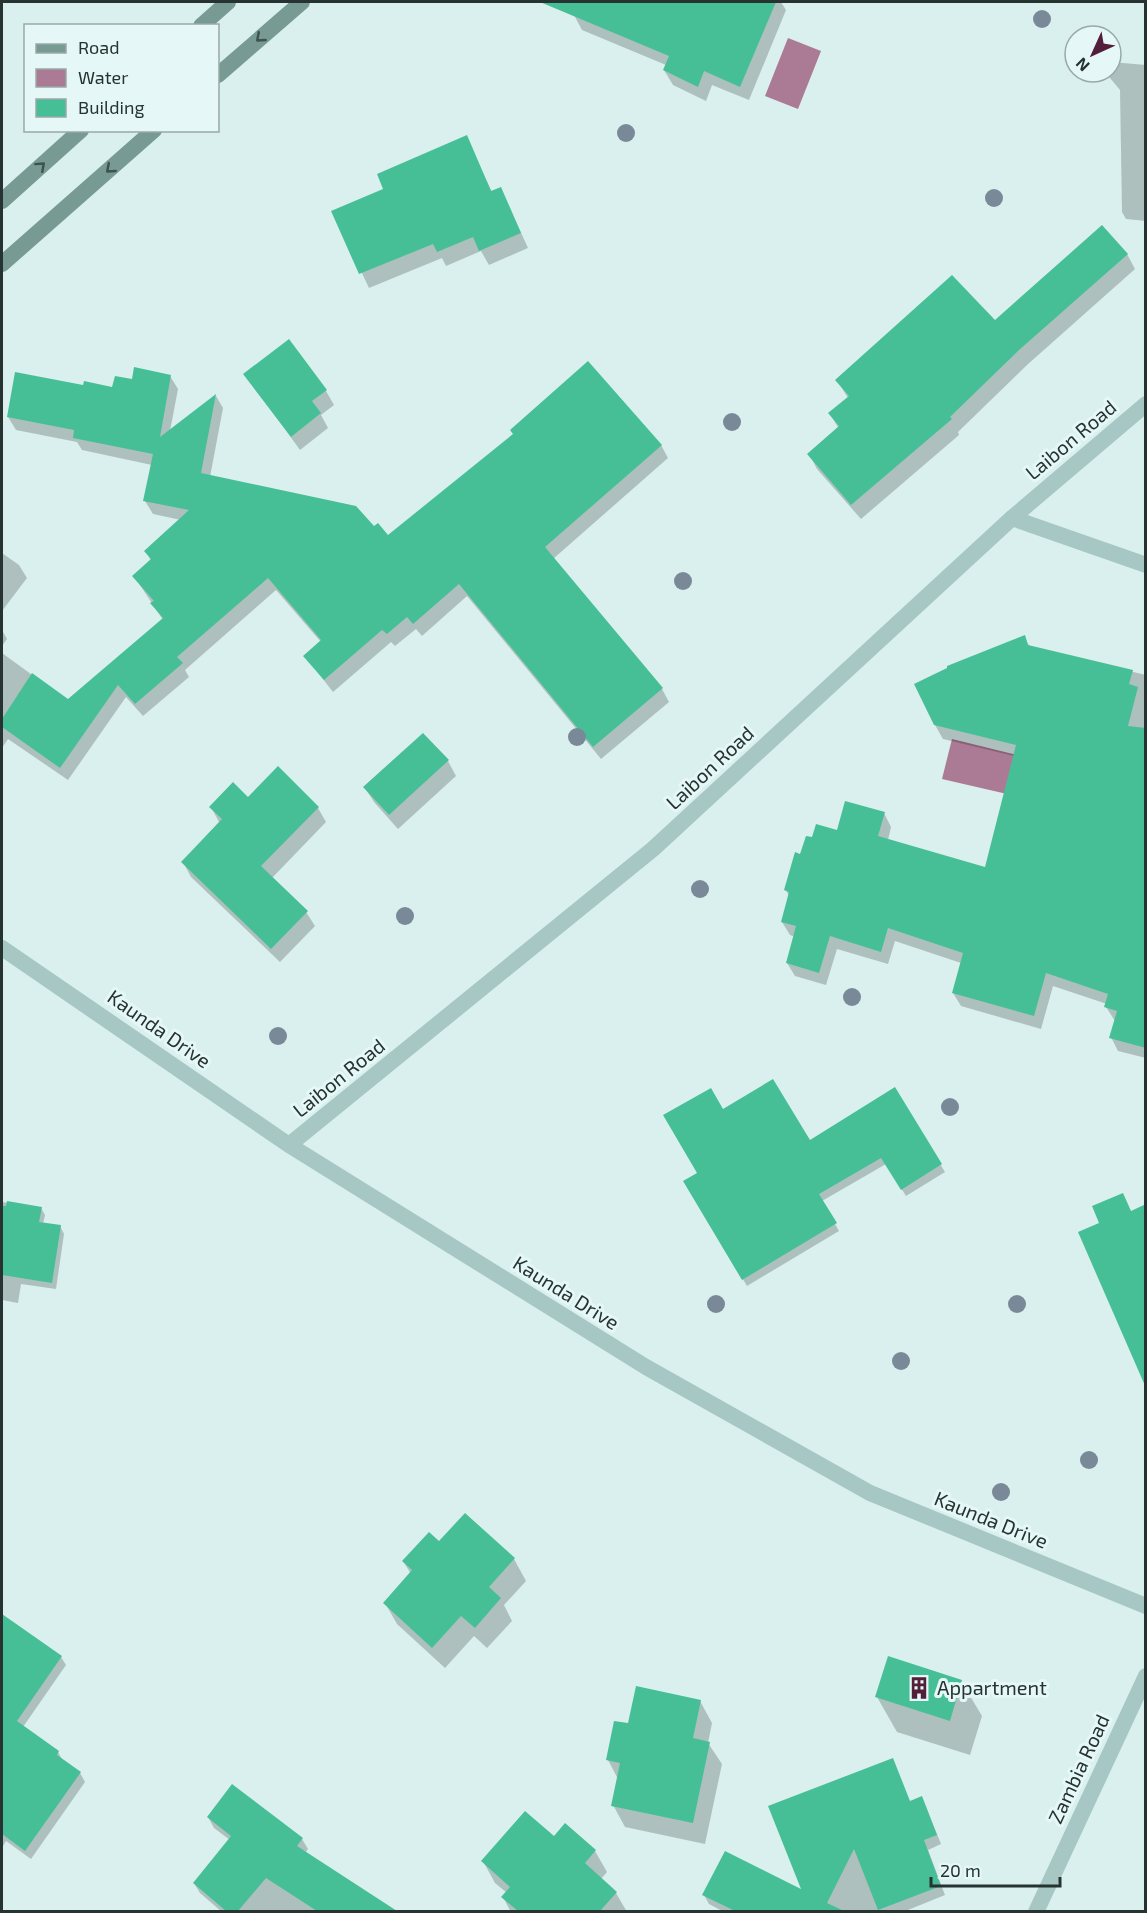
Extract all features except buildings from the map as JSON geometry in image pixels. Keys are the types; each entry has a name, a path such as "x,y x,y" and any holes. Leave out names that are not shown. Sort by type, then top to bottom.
{"main road":[{"path":"203,24 228,2"},
{"path":"219,74 302,2"},
{"path":"2,201 79,132"},
{"path":"2,264 152,132"}],"street":[{"name":"Laibon Road","path":"289,1146 653,849 1011,518 1146,404"},
{"path":"1011,518 1146,565"},
{"name":"Kaunda Drive","path":"2,948 289,1146 646,1367 870,1493 1146,1606"},
{"name":"Zambia Road","path":"1036,1911 1146,1676"}],"water":[{"path":"788,38 821,51 798,109 765,96"},
{"path":"952,739 1017,755 1007,794 942,779"}],"place":[{"name":"Appartment","path":"919,1688"}]}
